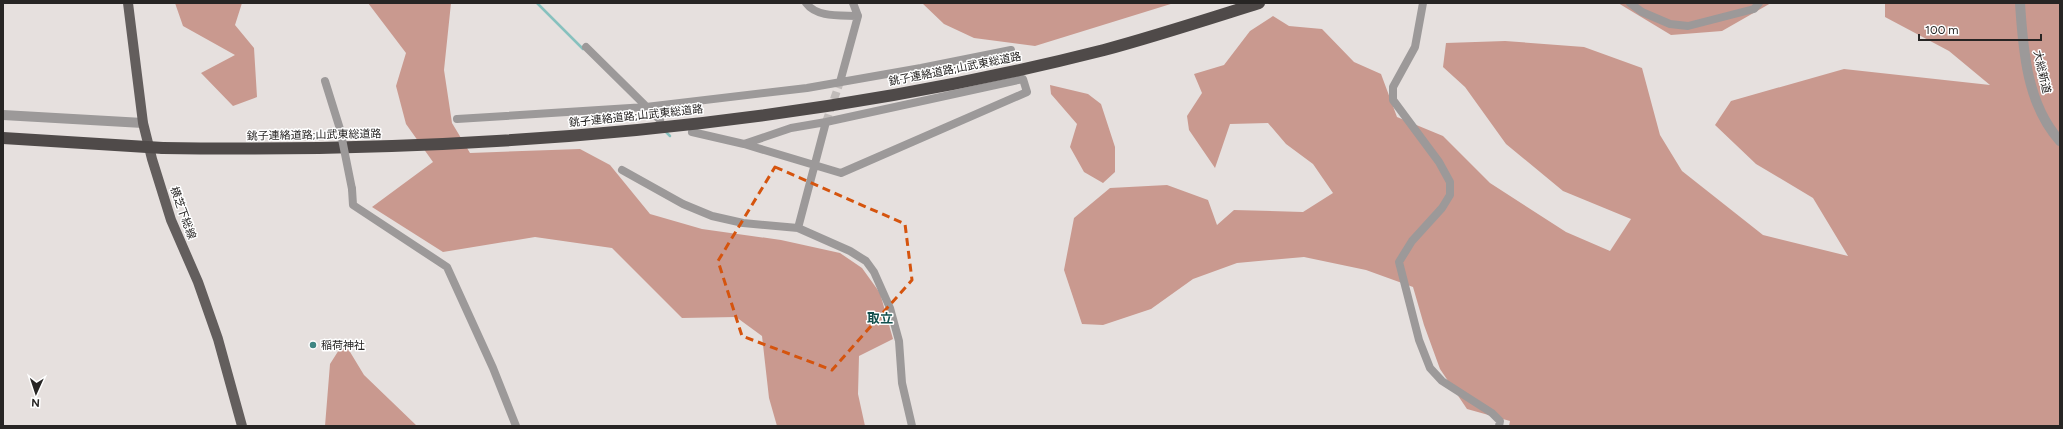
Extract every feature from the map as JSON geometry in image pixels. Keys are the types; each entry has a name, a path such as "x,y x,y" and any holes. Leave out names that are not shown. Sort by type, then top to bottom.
{"highway":[{"name":"銚子連絡道路;山武東総道路","path":"3,138 163,148 268,149 474,143 783,113 962,82 1107,49 1259,3"}],"main road":[{"name":"横芝下総線","path":"128,3 143,123 152,159 171,220 198,282 218,338 242,426"}],"street":[{"path":"806,3 810,9 817,12 858,16"},
{"path":"840,82 858,16 853,3"},
{"path":"1423,3 1415,47 1393,87 1393,100 1440,162 1450,182 1450,195 1442,208 1412,241 1399,262 1419,340 1430,368 1442,381 1492,413 1500,421 1499,426"},
{"path":"1630,3 1642,12 1670,24 1688,26 1754,9 1759,3"},
{"name":"大総新道","path":"2020,3 2023,39 2033,93 2050,130 2060,141"},
{"path":"586,47 646,107 661,125"},
{"path":"457,119 646,107 807,88 921,68 1010,50"},
{"path":"692,132 744,144 841,174 1027,92 1023,79 826,122 791,128 744,144"},
{"path":"325,81 340,129 352,189 353,205 447,267 493,368 516,426"},
{"path":"3,114 143,123"},
{"path":"798,228 813,166 826,122"},
{"path":"622,170 683,204 712,216 743,224 798,228 850,251 866,261 874,272 890,308 899,341 902,383 912,426"}],"highlighted area":[{"path":"775,167 905,224 912,280 832,370 742,336 718,261"}],"shaded area":[{"path":"175,3 242,3 235,25 254,48 257,97 233,106 201,73 235,55 183,26"},
{"path":"368,3 451,3 444,70 452,123 470,153 580,149 610,165 650,214 702,229 781,240 840,253 862,268 880,293 893,339 859,356 858,394 865,426 777,426 769,398 762,336 736,317 682,318 612,248 535,237 443,252 372,207 433,162 406,124 396,86 406,53"},
{"path":"922,3 1174,3 1035,46 974,38 944,24"},
{"path":"1618,3 1771,3 1722,31 1671,35"},
{"path":"1885,3 2060,3 2060,426 1509,426 1510,421 1467,409 1440,369 1424,325 1413,287 1366,270 1304,257 1237,263 1193,279 1151,309 1103,325 1082,324 1064,270 1074,218 1110,188 1167,185 1208,200 1217,225 1234,210 1303,212 1333,193 1313,164 1286,144 1268,123 1230,124 1215,168 1189,130 1187,116 1202,93 1194,74 1224,65 1250,31 1273,16 1289,26 1322,29 1354,62 1381,74 1397,117 1443,136 1490,183 1566,232 1610,251 1631,219 1563,191 1506,144 1465,87 1443,67 1446,43 1505,41 1584,47 1642,68 1660,135 1682,171 1763,235 1848,256 1813,198 1756,164 1715,125 1731,101 1844,69 1990,85 1949,51 1885,17"},
{"path":"1050,85 1088,94 1101,104 1115,147 1115,172 1103,183 1084,172 1070,147 1077,124 1051,94"},
{"path":"344,342 364,375 417,426 325,426 330,364"}],"waterway":[{"path":"537,3 583,49"},
{"path":"665,131 670,136"}],"tunnel":[{"path":"826,122 840,82"}],"place":[{"name":"稲荷神社","path":"313,345"}],"district":[{"name":"取立","path":"880,318"}]}
